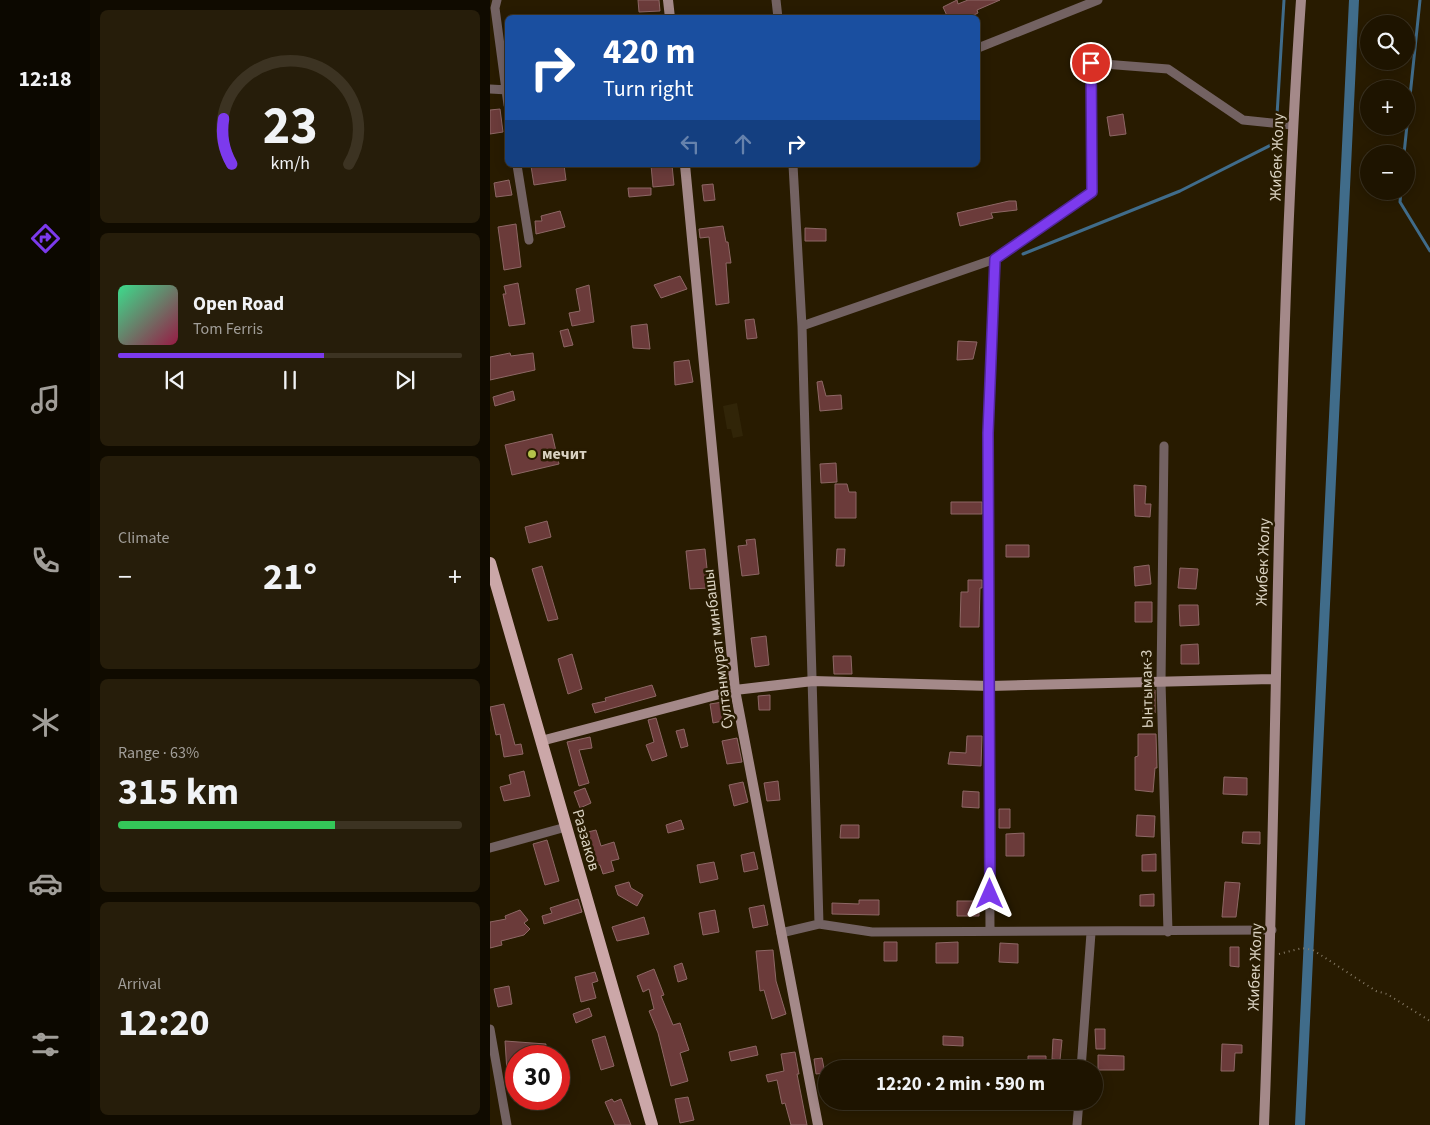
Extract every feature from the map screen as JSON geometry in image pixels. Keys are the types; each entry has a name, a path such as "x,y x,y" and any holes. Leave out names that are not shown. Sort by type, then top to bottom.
{"main road":[{"name":"Раззаков","path":"490,563 652,1125"}],"street":[{"path":"497,0 495,8 505,83"},
{"path":"668,0 670,15"},
{"path":"776,0 778,15"},
{"path":"980,47 1098,0"},
{"name":"Жибек Жолу","path":"1264,1125 1272,930 1275,679 1292,125 1301,0"},
{"path":"802,326 995,259 1092,192 1091,63 1168,69 1243,120 1292,125"},
{"path":"490,89 505,90"},
{"path":"517,167 528,240"},
{"name":"Султанмурат минбашы","path":"685,167 735,690 818,1125"},
{"path":"793,167 802,326 819,924"},
{"path":"990,931 988,433 995,259"},
{"name":"Ынтымак-3","path":"1164,446 1161,682 1168,932"},
{"path":"541,741 735,690 813,681 990,686 1275,679"},
{"path":"490,848 566,827"},
{"path":"781,933 819,924 872,932 990,931 1091,933 1272,930"},
{"path":"1082,1060 1091,933"},
{"path":"490,1029 506,1125"},
{"path":"1077,1125 1078,1110"}],"path":[{"path":"1271,956 1302,948 1313,950 1368,986 1387,994 1430,1021"}],"shaded area":[{"path":"737,403 743,436 733,438 731,429 727,429 723,406"}],"building":[{"path":"638,0 659,0 660,11 639,12"},
{"path":"957,0 958,4 968,0 1000,0 977,10 978,13 974,15 947,15 943,7"},
{"path":"500,109 503,132 490,134 490,110"},
{"path":"1123,114 1126,134 1110,136 1107,117"},
{"path":"531,167 564,167 566,180 534,185"},
{"path":"651,167 672,167 674,185 653,187"},
{"path":"509,180 512,195 496,197 494,183"},
{"path":"713,184 715,200 704,201 702,185"},
{"path":"628,188 651,188 651,195 629,197"},
{"path":"1016,201 1017,210 991,213 993,218 960,226 957,213"},
{"path":"560,211 565,227 536,234 535,221 542,221 541,216"},
{"path":"516,224 521,267 504,270 498,227"},
{"path":"723,226 726,242 728,242 731,263 726,263 729,303 716,305 709,237 700,238 699,229"},
{"path":"805,228 826,229 826,241 805,241"},
{"path":"680,276 687,289 661,298 654,285"},
{"path":"518,283 525,324 509,326 503,294 506,294 504,286"},
{"path":"589,285 594,322 572,326 569,313 580,311 576,289"},
{"path":"754,319 757,338 747,339 745,320"},
{"path":"647,324 650,349 633,348 631,326"},
{"path":"568,329 573,345 564,347 560,331"},
{"path":"958,341 977,342 973,359 957,360"},
{"path":"510,353 511,356 533,353 535,370 490,380 490,357"},
{"path":"689,360 693,382 675,385 674,362"},
{"path":"822,381 826,396 841,395 842,409 820,411 817,382"},
{"path":"513,391 515,400 495,406 493,397"},
{"name":"мечит","path":"552,434 559,464 512,475 505,445"},
{"path":"836,463 837,482 821,483 820,464"},
{"path":"835,484 847,484 849,492 856,492 856,518 835,518"},
{"path":"1134,485 1146,486 1145,504 1151,504 1150,517 1135,516"},
{"path":"951,502 982,502 982,514 951,514"},
{"path":"547,521 551,537 529,543 525,527"},
{"path":"755,539 759,574 742,576 738,546 747,545 746,540"},
{"path":"1006,545 1029,545 1029,557 1006,557"},
{"path":"705,549 709,588 690,589 686,551"},
{"path":"837,549 845,549 844,566 836,566"},
{"path":"1149,565 1151,584 1135,586 1134,567"},
{"path":"542,566 558,619 548,621 532,569"},
{"path":"1180,568 1198,569 1196,589 1178,588"},
{"path":"968,580 982,580 979,627 960,627 961,592 968,592"},
{"path":"1135,602 1152,602 1152,622 1135,622"},
{"path":"1179,605 1198,605 1199,625 1180,626"},
{"path":"766,636 769,665 755,667 751,638"},
{"path":"1198,644 1199,664 1181,664 1181,645"},
{"path":"572,654 582,689 568,694 558,659"},
{"path":"833,656 851,656 852,674 834,674"},
{"path":"652,685 656,696 595,713 592,704 606,701 605,698"},
{"path":"1145,689 1155,690 1155,713 1143,712"},
{"path":"770,695 770,710 759,710 758,696"},
{"path":"729,701 732,719 713,723 710,704"},
{"path":"504,704 515,745 521,744 523,754 504,757 500,734 496,735 490,707"},
{"path":"656,718 667,756 652,761 646,745 654,742 648,720"},
{"path":"684,729 688,746 681,748 676,731"},
{"path":"1138,734 1156,734 1157,768 1155,768 1153,792 1135,790 1135,757 1138,756"},
{"path":"967,736 982,736 981,766 948,764 950,752 966,753"},
{"path":"590,737 592,748 579,750 589,783 579,786 567,742"},
{"path":"737,738 742,762 727,764 722,741"},
{"path":"524,771 530,796 504,801 500,787 511,784 509,775"},
{"path":"1224,777 1247,778 1247,795 1223,794"},
{"path":"778,781 780,800 767,801 764,783"},
{"path":"743,782 748,802 734,806 729,785"},
{"path":"585,788 591,803 580,808 574,792"},
{"path":"963,791 979,792 979,808 962,807"},
{"path":"999,809 1010,809 1010,828 999,828"},
{"path":"1137,815 1155,816 1154,837 1136,836"},
{"path":"681,820 684,829 668,833 666,825"},
{"path":"841,825 859,825 859,838 840,838"},
{"path":"596,830 601,846 614,842 619,859 611,861 614,871 603,874 600,865 597,865 588,832"},
{"path":"1243,832 1260,832 1260,844 1242,843"},
{"path":"1024,833 1024,856 1006,856 1006,834"},
{"path":"547,840 559,881 545,885 533,844"},
{"path":"754,852 758,869 744,872 741,855"},
{"path":"1156,854 1156,871 1142,871 1142,855"},
{"path":"714,862 718,879 700,883 697,865"},
{"path":"629,882 631,888 643,895 637,906 618,895 615,886"},
{"path":"1225,882 1240,883 1236,917 1222,917"},
{"path":"1154,894 1154,906 1140,906 1140,895"},
{"path":"578,899 582,912 544,924 542,916 552,913 550,908"},
{"path":"859,900 879,900 879,915 832,914 832,903 859,904"},
{"path":"957,901 979,901 979,916 957,916"},
{"path":"764,905 768,925 753,928 749,908"},
{"path":"520,910 528,920 524,923 530,929 524,935 501,941 502,945 490,948 490,922 506,919 505,916"},
{"path":"715,910 719,932 703,935 699,913"},
{"path":"644,917 649,934 617,941 612,927"},
{"path":"884,942 897,942 897,961 884,961"},
{"path":"958,942 958,963 936,963 936,943"},
{"path":"1000,943 1018,944 1018,963 999,962"},
{"path":"1230,947 1239,947 1239,967 1230,966"},
{"path":"773,950 776,981 786,1014 772,1019 764,990 760,991 756,951"},
{"path":"682,963 687,979 678,982 674,966"},
{"path":"654,969 664,995 661,996 673,1025 680,1023 689,1050 680,1053 688,1081 671,1086 658,1033 649,1011 654,1009 649,989 643,992 637,976"},
{"path":"595,972 598,981 592,983 596,998 581,1002 575,977"},
{"path":"509,986 512,1004 498,1007 494,989"},
{"path":"589,1008 592,1016 576,1023 573,1014"},
{"path":"1095,1029 1105,1029 1105,1049 1096,1049"},
{"path":"605,1036 614,1066 601,1070 592,1040"},
{"path":"943,1036 963,1037 963,1046 943,1045"},
{"path":"1053,1039 1062,1040 1060,1060 1052,1059"},
{"path":"505,1041 546,1044 546,1045 505,1045"},
{"path":"1222,1044 1242,1045 1242,1053 1235,1053 1234,1071 1221,1071"},
{"path":"756,1046 758,1055 731,1061 729,1052"},
{"path":"795,1052 799,1074 797,1074 807,1125 791,1125 785,1103 782,1104 777,1080 768,1082 766,1075 784,1071 781,1054"},
{"path":"1098,1055 1124,1056 1124,1070 1103,1070 1103,1060 1098,1060"},
{"path":"1028,1056 1046,1056 1046,1060 1028,1060"},
{"path":"822,1058 822,1060 818,1060 818,1074 816,1074 814,1059"},
{"path":"688,1097 694,1120 680,1123 675,1099"},
{"path":"612,1099 614,1102 621,1099 631,1125 615,1125 605,1102"}],"waterway":[{"path":"1277,115 1284,0"},
{"path":"1300,1125 1354,0"},
{"path":"1405,145 1420,0"},
{"path":"1023,254 1180,191 1275,143 1276,131"},
{"path":"1400,200 1430,251"}],"place":[{"name":"мечит","path":"532,454"}],"route":[{"path":"990,894 988,433 995,259 1092,192 1091,63"}]}
